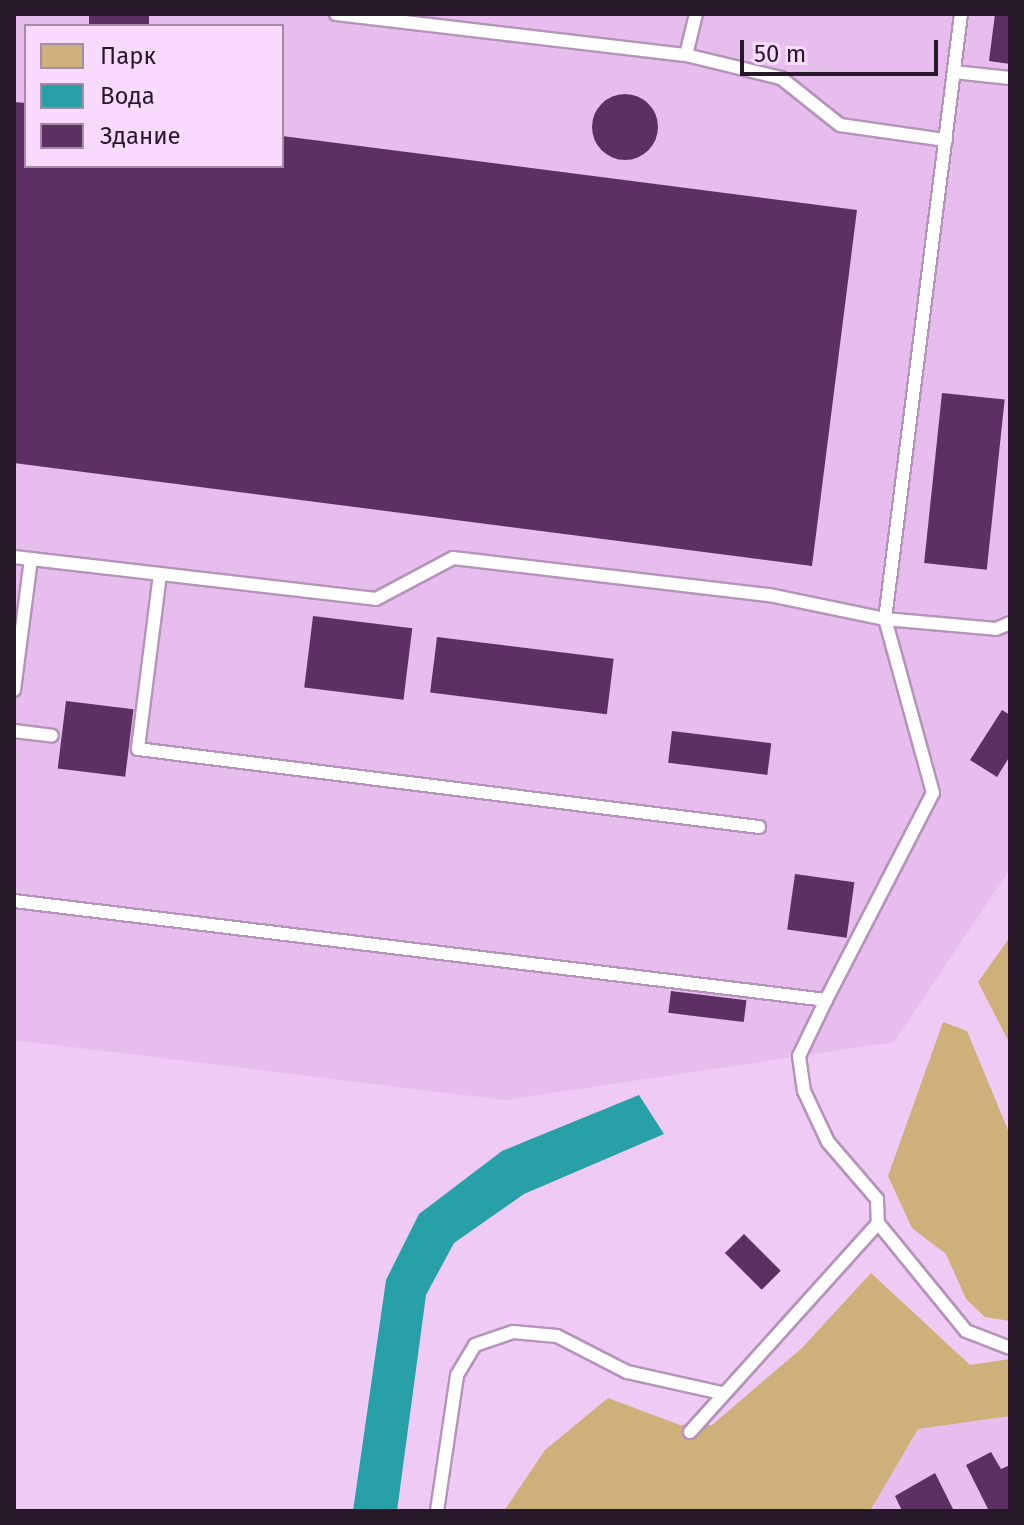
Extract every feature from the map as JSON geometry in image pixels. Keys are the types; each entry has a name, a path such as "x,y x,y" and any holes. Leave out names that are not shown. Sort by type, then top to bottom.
{"lane":[{"path":"336,14 686,55 781,78 840,125 946,140"},
{"path":"686,55 696,14"},
{"path":"961,14 885,619 933,793 799,1056 804,1091 828,1142 877,1199 878,1223 966,1331 1010,1348"},
{"path":"954,72 1010,78"},
{"path":"14,557 376,599 453,558 770,595 885,619 996,629 1010,623"},
{"path":"14,690 31,559"},
{"path":"160,574 138,749 759,827"},
{"path":"14,731 52,736"},
{"path":"14,901 826,1000"},
{"path":"690,1432 878,1223"},
{"path":"437,1511 457,1375 475,1345 513,1332 557,1336 627,1372 722,1393"}],"shaded area":[{"path":"14,14 1010,14 1010,869 894,1042 505,1100 14,1040"},
{"path":"1010,1416 1010,1511 870,1511 918,1429"}],"green space":[{"path":"1010,937 1010,1044 978,982"},
{"path":"943,1022 967,1031 1010,1135 1010,1321 985,1317 966,1299 946,1254 912,1228 888,1176"},
{"path":"871,1273 970,1365 1010,1359 1010,1416 918,1429 870,1511 504,1511 545,1450 608,1398 680,1425 712,1425 802,1348"}],"water":[{"path":"639,1095 664,1134 524,1194 454,1243 426,1295 397,1511 353,1511 386,1280 419,1214 502,1151"}],"building":[{"path":"89,14 149,14 149,24 89,24"},
{"path":"995,14 1010,14 1010,64 989,61"},
{"path":"625,94 648,104 658,127 648,150 625,160 602,150 592,127 602,104"},
{"path":"14,102 24,103 24,168 284,168 284,136 857,210 812,566 14,463"},
{"path":"942,393 1005,400 987,570 924,563"},
{"path":"313,616 412,628 403,700 304,687"},
{"path":"437,637 614,659 607,714 430,693"},
{"path":"66,701 133,709 125,777 58,768"},
{"path":"1002,710 1010,715 1010,756 997,777 970,760"},
{"path":"672,731 771,743 767,775 668,763"},
{"path":"795,874 854,882 847,938 787,929"},
{"path":"671,991 746,1000 744,1022 668,1013"},
{"path":"744,1234 781,1271 762,1290 725,1253"},
{"path":"991,1452 1001,1469 1010,1465 1010,1511 989,1511 966,1465"},
{"path":"935,1473 954,1511 902,1511 895,1496"}]}
